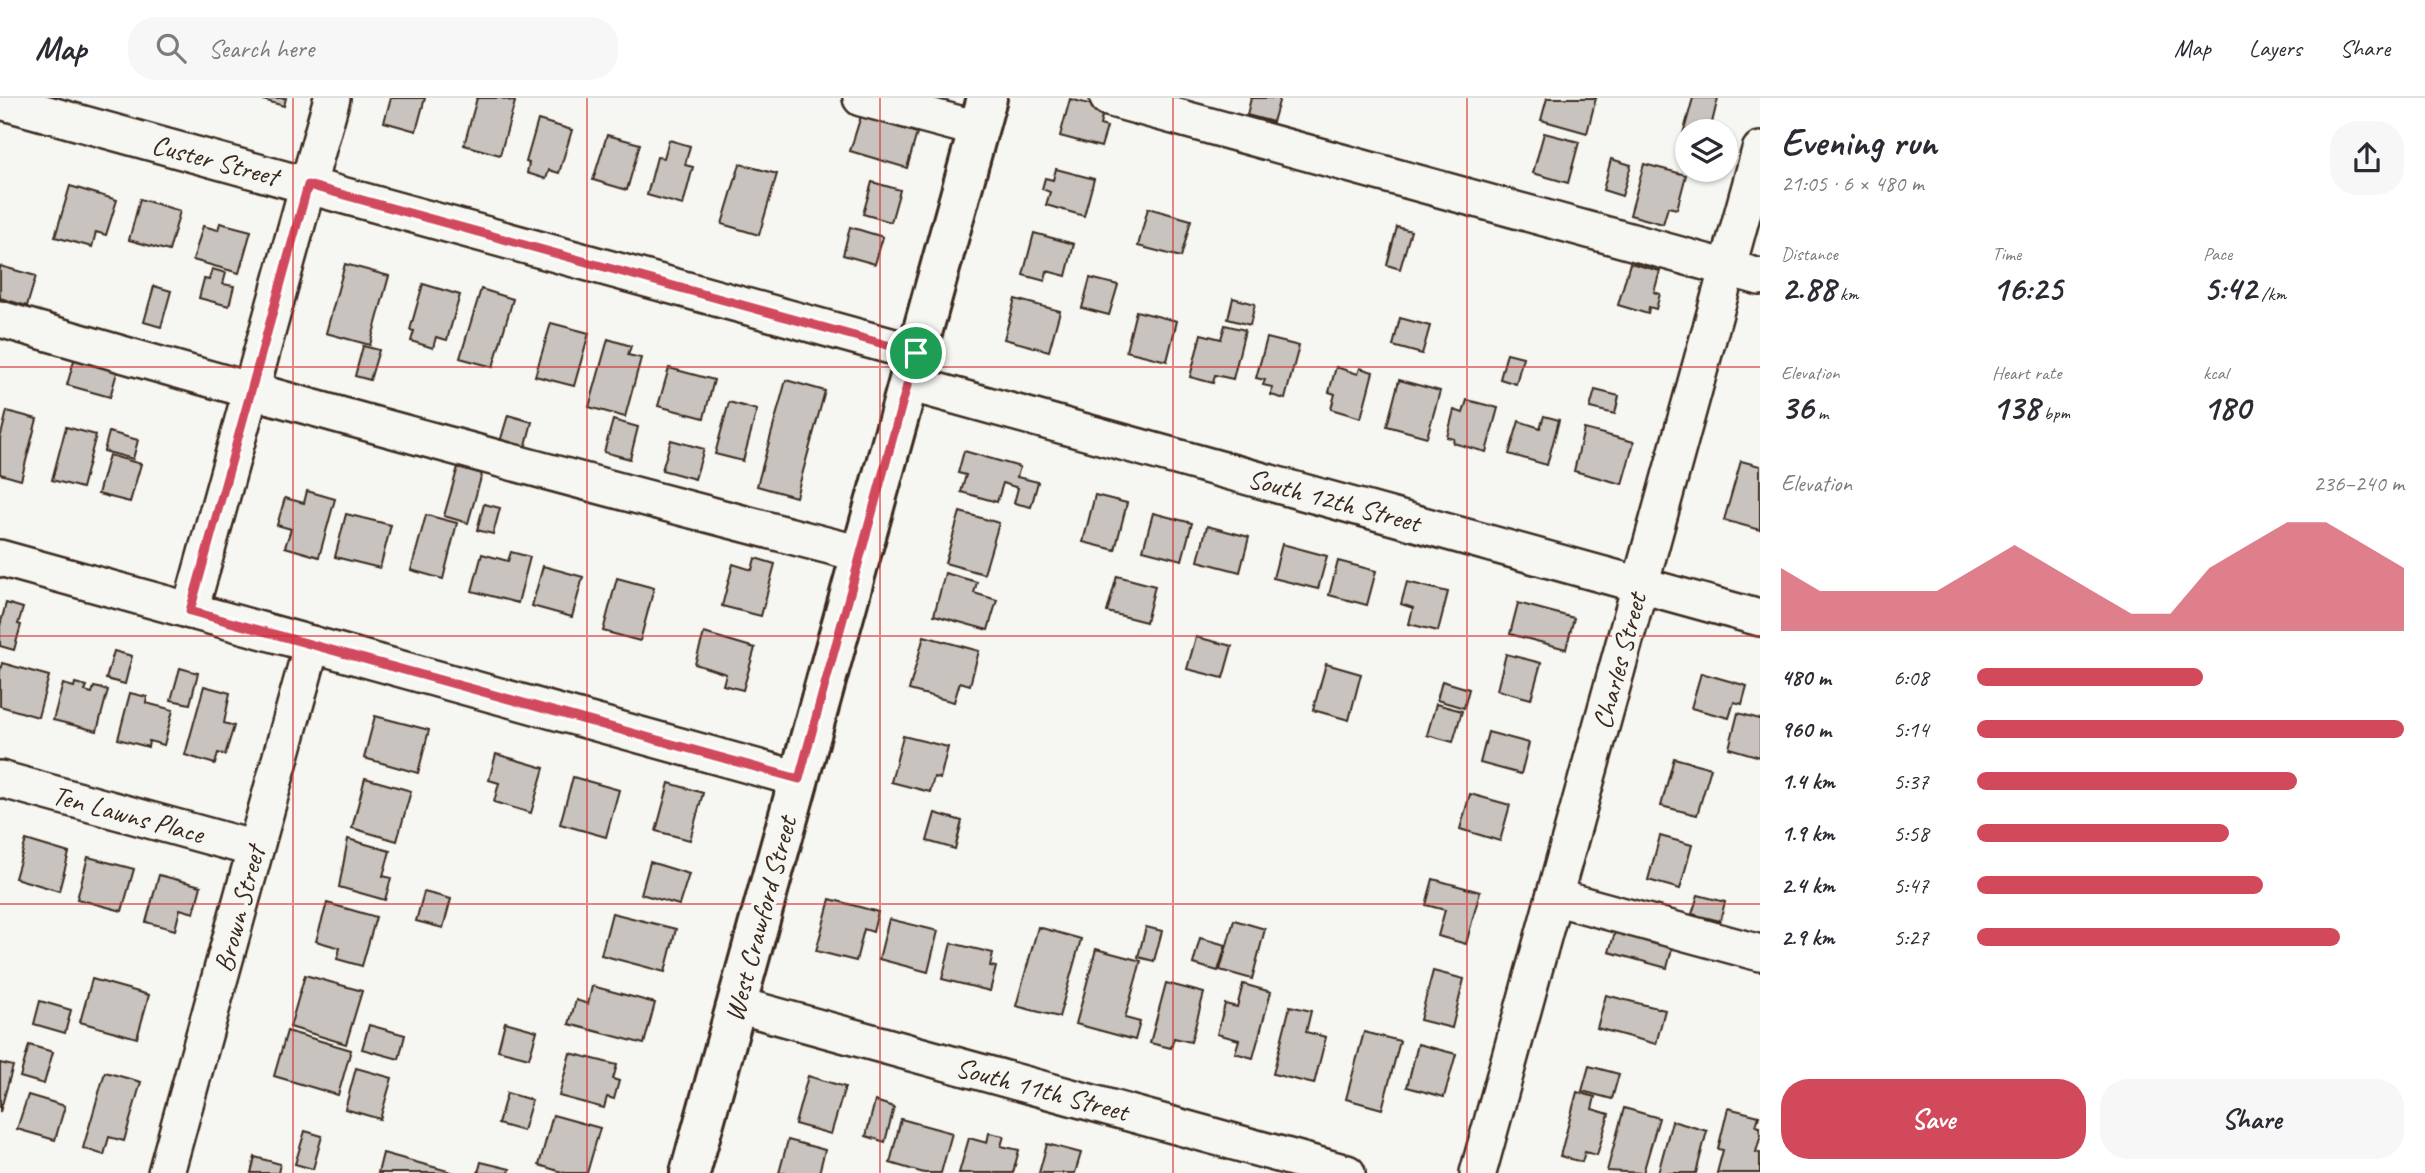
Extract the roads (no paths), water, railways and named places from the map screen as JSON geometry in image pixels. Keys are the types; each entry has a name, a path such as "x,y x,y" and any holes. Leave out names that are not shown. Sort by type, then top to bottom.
{"main road":[{"name":"West Crawford Street","path":"690,1173 983,114"}],"street":[{"path":"190,611 332,98"},
{"path":"861,98 983,114"},
{"path":"1108,98 1744,273"},
{"name":"Custer Street","path":"0,101 308,185 912,368"},
{"name":"Charles Street","path":"1478,1173 1640,585 1744,273 1760,150"},
{"path":"0,319 545,473 861,554"},
{"name":"South 12th Street","path":"912,368 1640,585 1760,618"},
{"path":"0,558 799,779"},
{"name":"Brown Street","path":"166,1173 312,644"},
{"name":"Ten Lawns Place","path":"0,779 255,849"},
{"path":"1554,897 1760,953"},
{"name":"South 11th Street","path":"737,1005 1347,1173"}]}
